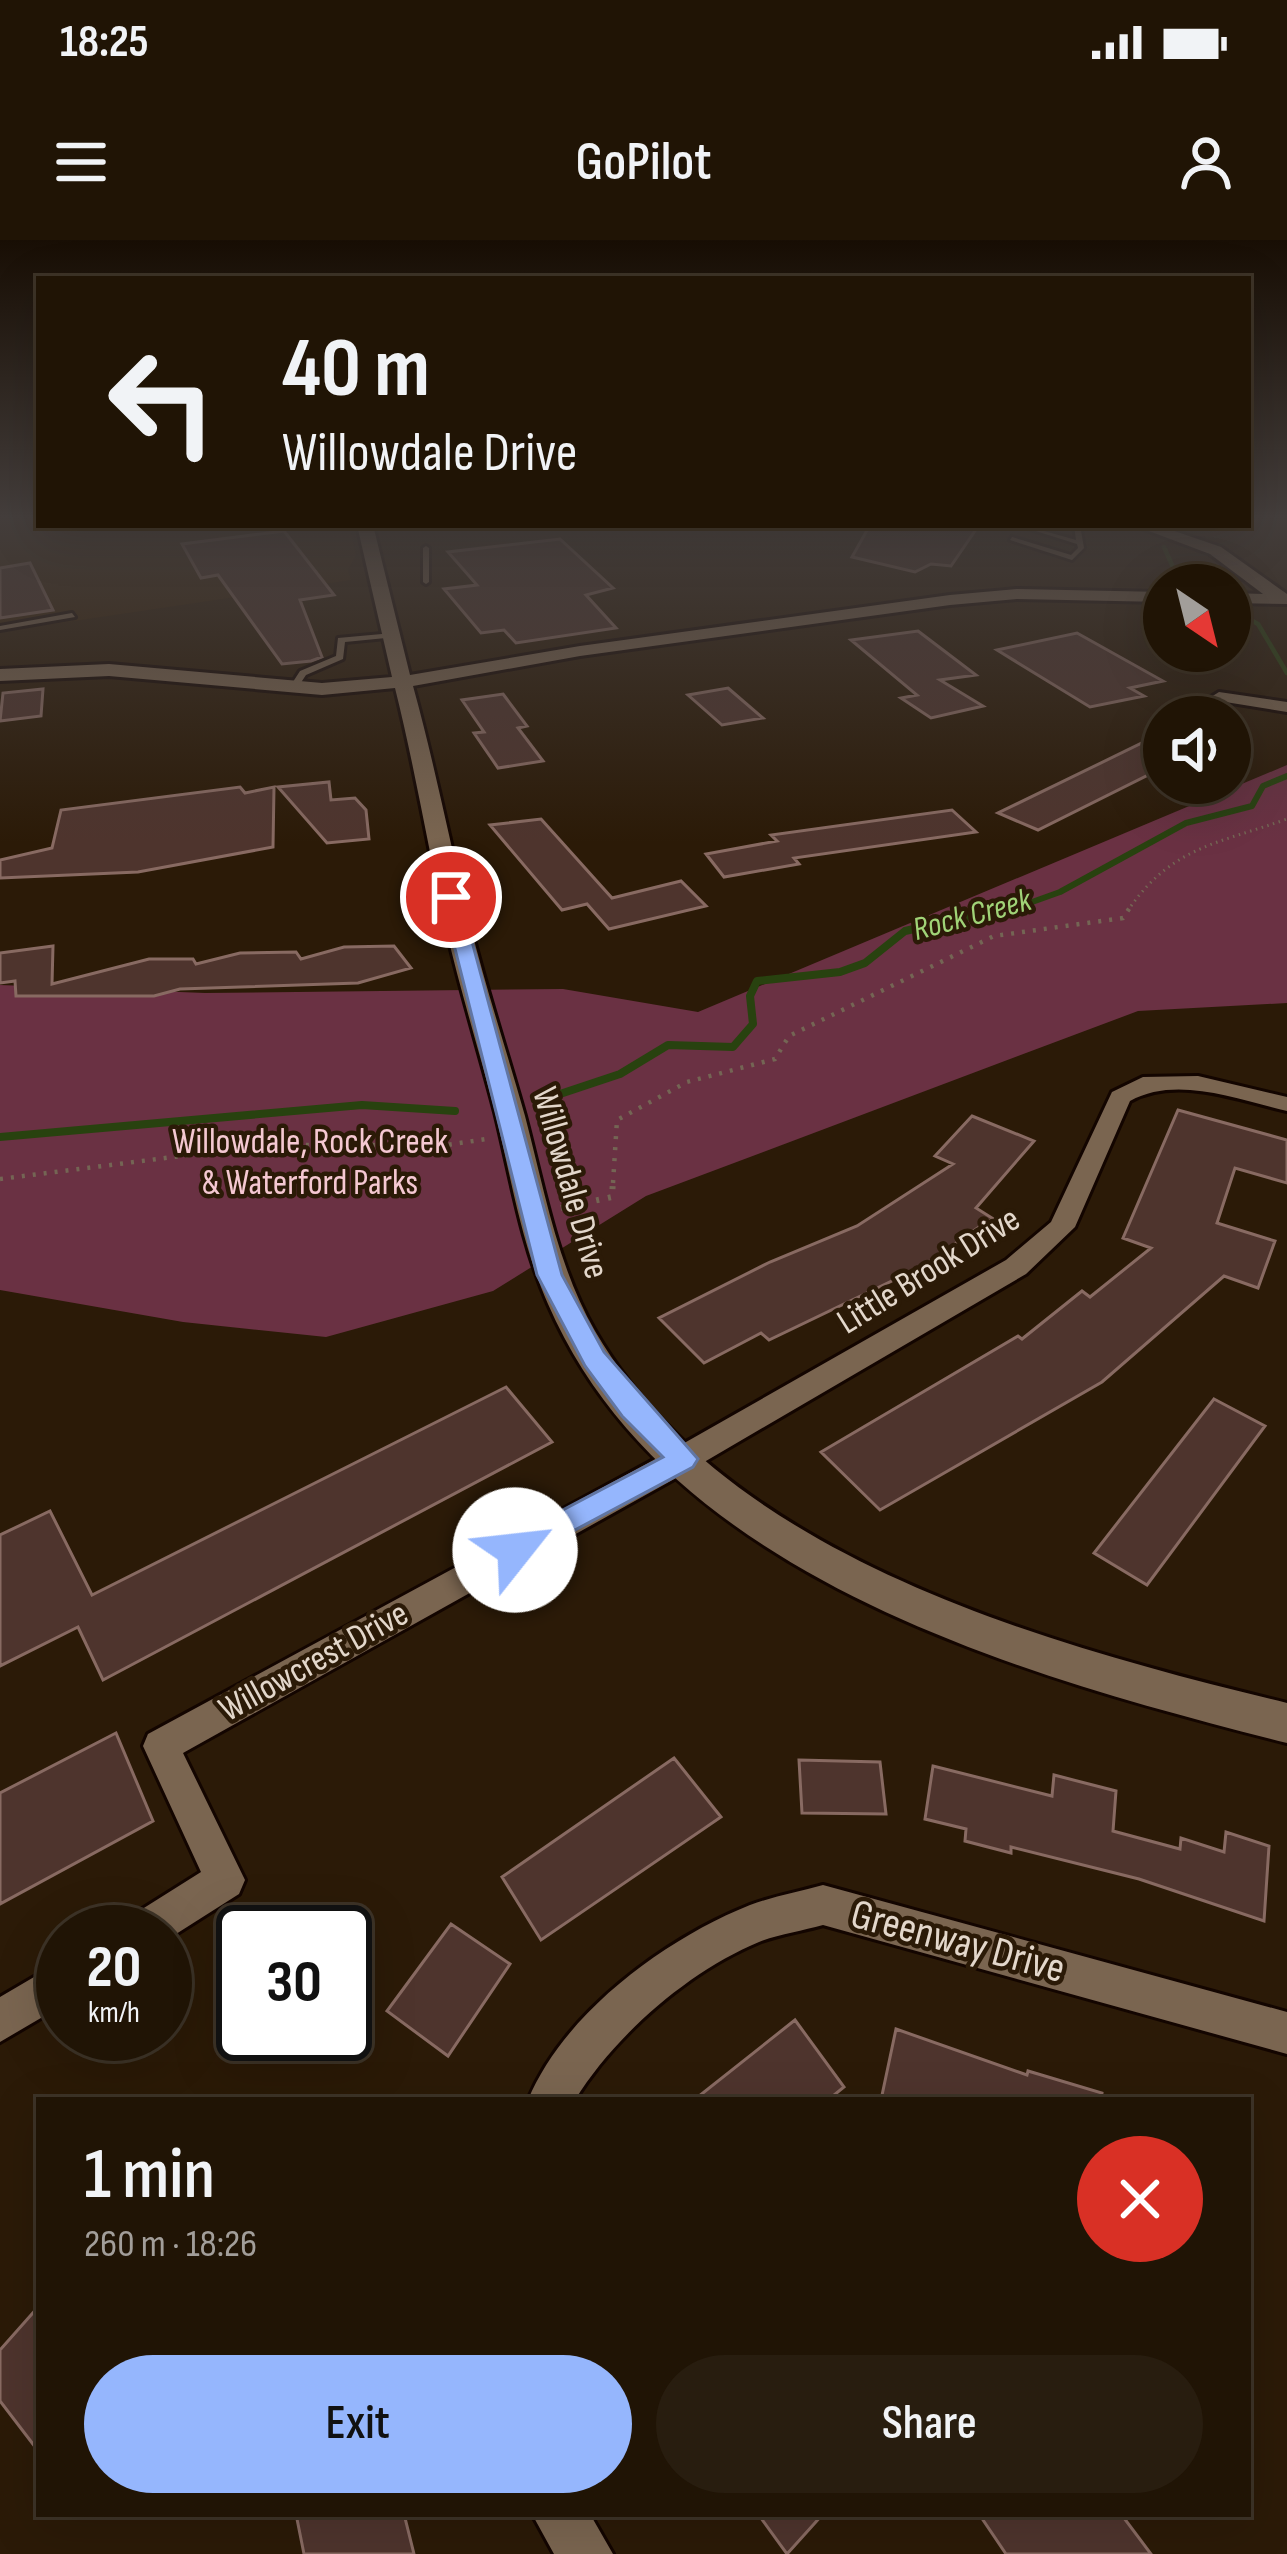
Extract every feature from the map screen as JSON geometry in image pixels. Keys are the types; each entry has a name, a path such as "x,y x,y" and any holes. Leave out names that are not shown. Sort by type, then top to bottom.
{"street":[{"name":"Willowdale Drive","path":"391,626 436,807 451,897 550,1275 594,1359 632,1409 683,1459 764,1523 880,1588 1031,1652 1149,1690 1287,1723"},
{"path":"0,675 109,670 293,688 403,683 580,651 761,626"},
{"path":"1251,702 1287,707"},
{"name":"Little Brook Drive","path":"683,1459 1016,1268 1062,1227 1120,1096 1143,1084 1198,1083 1287,1104"},
{"name":"Willowcrest Drive","path":"186,1905 226,1880 161,1747 683,1459"},
{"name":"Greenway Drive","path":"552,2097 568,2066 680,1965 751,1925 823,1905 1287,2032"},
{"path":"0,2020 36,1998"},
{"path":"560,2517 586,2554"}],"lane":[{"path":"293,688 303,673 340,657 341,640 393,635"}],"path":[{"path":"534,1214 612,1197 617,1120 687,1082 775,1059 789,1036 994,936 1123,918 1156,871 1175,859 1287,819"},
{"path":"0,1179 268,1145 448,1145 514,1133"}],"shaded area":[{"path":"0,626 41,626 0,632"}],"green space":[{"name":"Willowdale, Rock Creek & Waterford Parks","path":"1287,765 1287,1003 1138,1011 646,1196 493,1291 326,1337 183,1322 0,1290 0,985 205,993 563,989 698,1012 1194,804 1251,804 1251,780"}],"building":[{"path":"255,626 310,626 322,657 282,664"},
{"path":"475,626 616,628 516,643 504,630 481,633"},
{"path":"918,631 976,675 940,680 983,706 931,718 901,698 917,695 851,640"},
{"path":"1077,633 1163,681 1130,688 1144,696 1090,707 997,650"},
{"path":"728,688 763,718 722,725 688,695"},
{"path":"43,689 41,716 0,721 3,693"},
{"path":"503,694 527,726 518,728 543,761 498,768 474,733 484,732 462,700"},
{"path":"1143,742 1143,778 1038,830 998,813"},
{"path":"329,782 331,800 355,798 366,810 369,839 327,843 278,787"},
{"path":"240,787 245,793 274,787 273,847 138,872 0,878 0,860 52,848 61,810"},
{"path":"952,810 976,832 794,858 799,864 724,877 706,854 777,841 771,835"},
{"path":"541,819 612,898 681,881 706,906 609,929 587,904 562,910 490,825"},
{"path":"53,946 52,984 149,959 193,959 196,964 240,953 296,952 301,959 344,947 394,946 411,968 358,983 180,989 154,996 16,996 15,981 0,983 0,953"},
{"path":"1178,1110 1287,1140 1287,1183 1235,1168 1217,1223 1275,1241 1258,1288 1224,1276 1102,1382 880,1510 821,1452 1018,1336 1022,1339 1082,1291 1090,1297 1151,1248 1123,1238"},
{"path":"972,1116 1034,1141 976,1208 992,1218 923,1266 769,1340 761,1333 704,1363 659,1318 770,1262 857,1226 953,1164 935,1156"},
{"path":"506,1387 552,1442 103,1680 78,1627 0,1666 0,1535 50,1511 92,1595"},
{"path":"1214,1399 1265,1426 1147,1585 1094,1553"},
{"path":"116,1733 153,1821 0,1904 0,1793"},
{"path":"674,1758 721,1817 541,1940 502,1877"},
{"path":"799,1760 880,1762 886,1814 802,1813"},
{"path":"933,1766 1052,1796 1054,1775 1116,1791 1113,1831 1180,1849 1181,1838 1224,1852 1226,1832 1269,1846 1264,1921 1139,1879 1011,1847 1011,1853 965,1841 966,1829 925,1819"},
{"path":"451,1924 510,1964 448,2056 387,2011"},
{"path":"795,2020 844,2087 832,2097 698,2097"},
{"path":"896,2029 1027,2075 1028,2071 1102,2093 1101,2097 882,2097"},
{"path":"36,2309 36,2448 0,2401 0,2350"},
{"path":"297,2517 405,2517 414,2554 304,2554"},
{"path":"760,2517 820,2517 787,2554"},
{"path":"981,2517 1123,2517 1151,2554 1006,2554"}],"waterway":[{"name":"Rock Creek","path":"1259,626 1287,673"},
{"name":"Rock Creek","path":"1021,906 1060,892 1186,823 1252,806 1263,786 1287,776"},
{"name":"Rock Creek","path":"554,1096 620,1074 668,1045 733,1047 753,1024 750,996 757,981 840,972 865,963 905,931 1029,903"},
{"name":"Rock Creek","path":"0,1137 362,1105 455,1111"}],"route":[{"path":"451,897 550,1275 594,1359 632,1409 683,1459 515,1550"}]}
